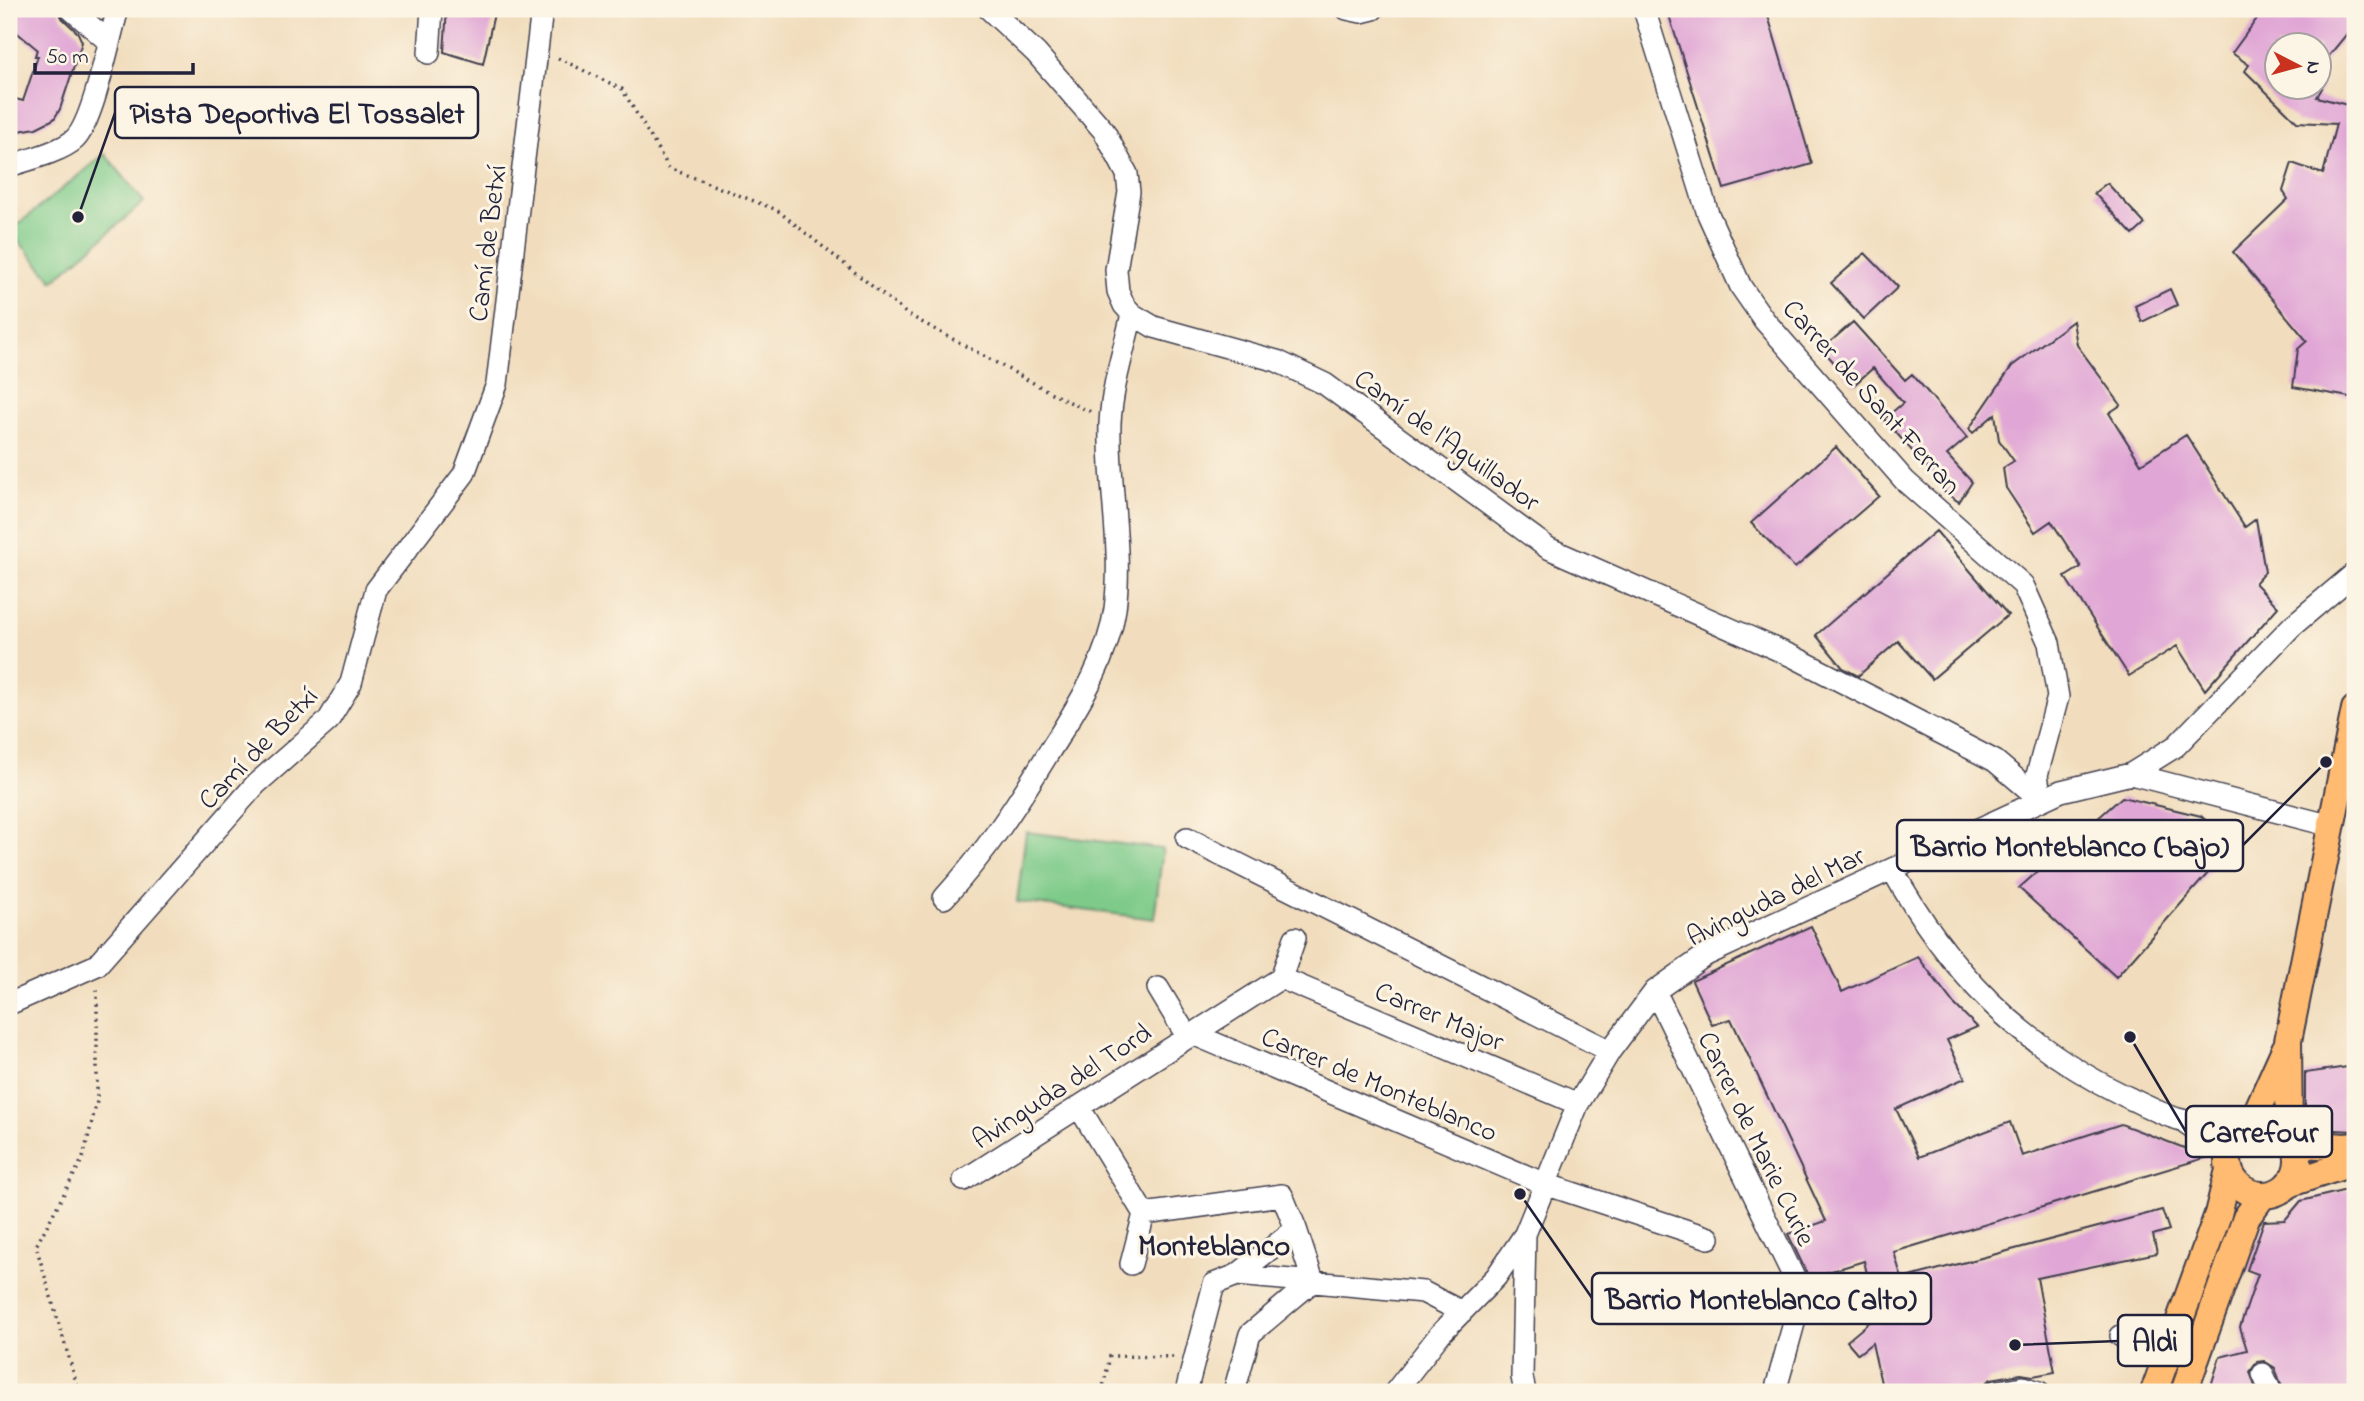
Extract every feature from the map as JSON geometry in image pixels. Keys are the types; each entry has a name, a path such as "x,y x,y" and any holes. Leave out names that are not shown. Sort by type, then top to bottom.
{"main road":[{"path":"2154,1392 2218,1214 2232,1143 2249,1128 2288,1041 2355,709"},
{"path":"2288,1041 2291,1140 2297,1153 2297,1164 2288,1184"},
{"path":"2249,1128 2271,1126 2291,1140 2355,1146"},
{"path":"2229,1161 2234,1181 2242,1188 2263,1195 2355,1162"},
{"path":"2184,1392 2246,1218 2263,1195"}],"street":[{"path":"71,9 108,41"},
{"path":"9,166 75,139 93,104 118,9"},
{"path":"429,53 432,9"},
{"name":"Camí de Betxí","path":"9,1004 97,965 256,784 328,721 351,683 376,590 464,474 497,384 542,9"},
{"path":"944,898 1003,828 1090,687 1108,639 1115,608 1116,578 1110,421 1115,384 1132,314 1124,305 1118,291 1116,270 1129,192 1128,174 1104,131 1036,53 989,9"},
{"path":"1347,9 1361,12 1373,9"},
{"name":"Carrer de Sant Ferran","path":"1644,9 1708,214 1741,287 1764,320 1905,481 2023,585 2049,643 2058,697 2037,775 2041,800"},
{"name":"Camí de l'Aguillador","path":"1132,314 1154,327 1277,361 1325,384 1548,548 1794,657 1995,761 2041,800"},
{"name":"Avinguda del Mar","path":"1395,1392 1440,1334 1496,1277 1525,1234 1578,1104 1610,1051 1655,991 1706,955 2041,800 2061,791 2131,774 2176,746 2292,626 2355,573"},
{"name":"Avinguda del Mar","path":"2131,774 2332,827"},
{"path":"1187,838 1610,1051"},
{"path":"1892,870 1912,905 1960,972 2018,1029 2085,1076 2159,1112 2181,1120 2249,1128"},
{"path":"1191,1036 1281,978 1295,938"},
{"name":"Carrer Major","path":"1281,978 1578,1104"},
{"name":"Avinguda del Tord","path":"964,1180 1191,1036 1158,988"},
{"name":"Carrer de Marie Curie","path":"1655,991 1802,1294 1775,1392"},
{"name":"Carrer de Monteblanco","path":"1191,1036 1545,1184"},
{"path":"1079,1107 1144,1214 1131,1264"},
{"path":"2181,1120 2229,1161"},
{"path":"1545,1184 1709,1238"},
{"path":"1144,1214 1282,1195 1313,1281"},
{"path":"1186,1392 1214,1284 1237,1275 1296,1229"},
{"path":"1525,1234 1522,1377 1525,1392"},
{"path":"1237,1275 1423,1292 1462,1312"},
{"path":"1234,1392 1250,1334 1313,1281"},
{"path":"2121,1336 2168,1354"},
{"path":"1993,1392 2023,1387 2039,1392"}],"path":[{"path":"537,47 622,89 669,168 777,210 907,314 1059,397 1110,421"},
{"path":"79,1392 36,1246 83,1158 97,1101 97,965"},
{"path":"1102,1392 1110,1356 1195,1358"}],"green space":[{"path":"105,154 144,202 53,281 10,231"},
{"path":"1026,832 1163,849 1154,919 1017,902"}],"building":[{"path":"9,9 58,9 82,42 60,109 54,119 36,128 13,132 12,98 23,101 38,56 35,56 37,49 9,26"},
{"path":"447,9 495,9 483,64 444,52"},
{"path":"1667,9 1766,9 1812,164 1724,189"},
{"path":"2264,9 2355,9 2355,24 2332,52 2332,32 2262,32 2262,88 2245,71 2249,65 2232,53"},
{"path":"2332,101 2355,107 2355,398 2293,387 2298,349 2307,341 2233,252 2288,199 2283,191 2292,163 2323,174 2336,124 2297,122 2277,102"},
{"path":"2107,183 2145,224 2133,235 2094,193"},
{"path":"1865,253 1898,287 1864,319 1831,283"},
{"path":"2170,289 2177,305 2142,322 2135,306"},
{"path":"2073,321 2077,345 2121,405 2109,413 2141,464 2186,435 2245,527 2256,519 2265,572 2255,583 2278,607 2205,690 2177,646 2129,676 2065,577 2081,567 2051,521 2035,532 2006,488 2003,468 2014,461 1999,440 1995,414 1973,433 1969,429 2012,366"},
{"path":"1853,322 1905,380 1912,374 1967,438 1947,455 1972,482 1959,502 1943,491 1945,488 1884,419 1903,403 1873,368 1854,385 1822,349"},
{"path":"1836,447 1879,496 1795,568 1751,523"},
{"path":"1936,531 2008,615 1932,679 1898,641 1858,676 1843,668 1816,635"},
{"path":"2122,797 2201,816 2233,845 2116,977 2019,888"},
{"path":"1811,926 1842,992 1918,957 1954,1004 1977,1027 1947,1040 1965,1078 1896,1109 1919,1157 2010,1122 2022,1156 2121,1124 2208,1157 1894,1252 1902,1279 2162,1210 2169,1230 2153,1235 2157,1253 2037,1278 2055,1372 1991,1379 1981,1387 1955,1392 1883,1392 1872,1343 1858,1354 1847,1341 1877,1316 1864,1261 1809,1278 1788,1234 1826,1221 1731,1019 1712,1025 1692,981"},
{"path":"2355,1066 2355,1131 2305,1126 2305,1073"},
{"path":"2355,1188 2355,1392 2284,1392 2275,1368 2264,1361 2257,1362 2250,1372 2257,1392 2209,1392 2220,1357 2247,1350 2240,1327 2258,1274 2247,1270 2264,1221 2285,1220 2301,1201"}],"place":[{"name":"Pista Deportiva El Tossalet","path":"78,217"},
{"name":"Barrio Monteblanco (bajo)","path":"2326,762"},
{"name":"Carrefour","path":"2130,1037"},
{"name":"Barrio Monteblanco (alto)","path":"1520,1194"},
{"name":"Aldi","path":"2015,1345"}],"district":[{"name":"Monteblanco","path":"1214,1245"}]}
